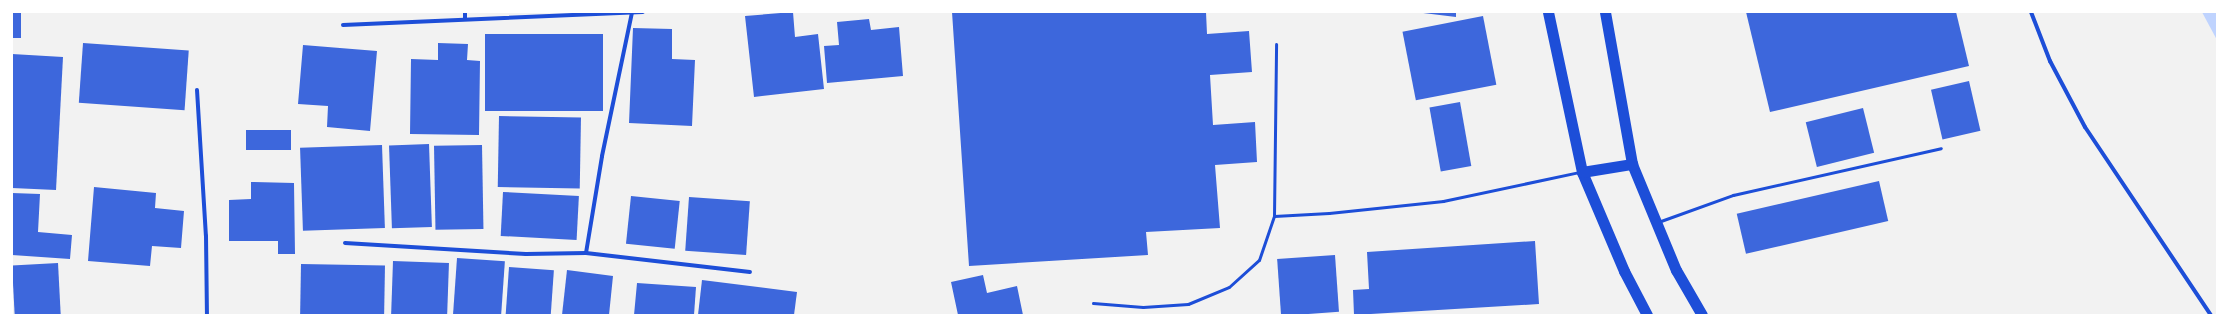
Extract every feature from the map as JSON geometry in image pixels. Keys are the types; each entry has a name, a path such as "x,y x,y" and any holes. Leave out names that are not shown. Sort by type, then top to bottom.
{"highway":[{"path":"1548,12 1582,172 1624,271 1647,315"},
{"path":"1605,12 1632,164 1655,223 1676,270 1702,315"},
{"path":"1582,172 1632,164"}],"street":[{"path":"464,12 464,19"},
{"path":"343,26 464,19 643,12"},
{"path":"2031,12 2050,61 2085,127 2211,315"},
{"path":"586,253 602,156 632,13"},
{"path":"197,90 206,236 208,315"},
{"path":"345,243 526,254 586,253 750,272"}],"lane":[{"path":"1093,303 1143,307 1188,304 1230,288 1259,260 1274,216 1276,44"},
{"path":"1655,223 1733,195 1941,148"},
{"path":"1274,216 1329,214 1443,202 1582,172"}],"water":[{"path":"2202,12 2217,12 2217,40 2203,14"}],"building":[{"path":"12,12 21,12 21,38 12,38"},
{"path":"793,12 795,37 818,34 824,89 754,97 745,16"},
{"path":"952,12 1206,12 1207,34 1249,31 1252,72 1210,75 1213,125 1255,122 1257,162 1215,165 1220,228 1146,232 1148,255 969,266"},
{"path":"1415,12 1456,12 1456,17"},
{"path":"1746,12 1956,12 1969,66 1770,112"},
{"path":"1483,16 1496,85 1416,100 1403,32"},
{"path":"869,19 871,30 899,27 903,76 827,83 824,46 839,45 837,22"},
{"path":"633,28 672,29 672,59 695,60 692,126 629,123"},
{"path":"485,34 603,34 603,111 485,111"},
{"path":"83,43 189,50 185,110 79,103"},
{"path":"438,43 468,44 467,60 480,61 479,135 410,134 411,59 438,60"},
{"path":"303,45 377,51 370,131 327,127 328,106 298,104"},
{"path":"12,54 63,57 56,190 12,188"},
{"path":"1969,81 1980,131 1942,139 1931,90"},
{"path":"1460,102 1471,166 1441,171 1429,107"},
{"path":"1863,108 1874,153 1817,167 1806,122"},
{"path":"499,116 581,117 580,188 498,187"},
{"path":"246,130 291,130 291,150 246,150"},
{"path":"429,144 432,227 392,228 389,145"},
{"path":"382,145 385,228 303,231 300,148"},
{"path":"482,145 483,229 435,230 434,146"},
{"path":"1879,181 1888,221 1746,254 1737,214"},
{"path":"251,182 294,183 295,254 278,254 278,241 229,241 229,200 251,199"},
{"path":"94,187 156,193 155,208 184,211 181,248 152,246 150,266 88,261"},
{"path":"503,192 579,196 577,240 501,236"},
{"path":"12,193 40,194 38,232 72,235 70,259 12,255"},
{"path":"631,196 680,201 675,249 626,244"},
{"path":"689,197 750,201 746,255 685,251"},
{"path":"1535,241 1539,304 1354,315 1353,290 1369,289 1367,252"},
{"path":"1335,255 1339,312 1281,315 1277,259"},
{"path":"457,258 505,261 501,315 453,315"},
{"path":"393,261 449,263 447,315 391,315"},
{"path":"58,263 61,315 15,315 12,265"},
{"path":"301,264 385,265 384,315 300,315"},
{"path":"509,267 554,270 551,315 506,315"},
{"path":"567,270 613,276 609,315 562,315"},
{"path":"983,275 987,293 1017,286 1023,315 958,315 951,282"},
{"path":"702,280 797,292 794,315 698,315"},
{"path":"637,283 696,287 694,315 634,315"}]}
